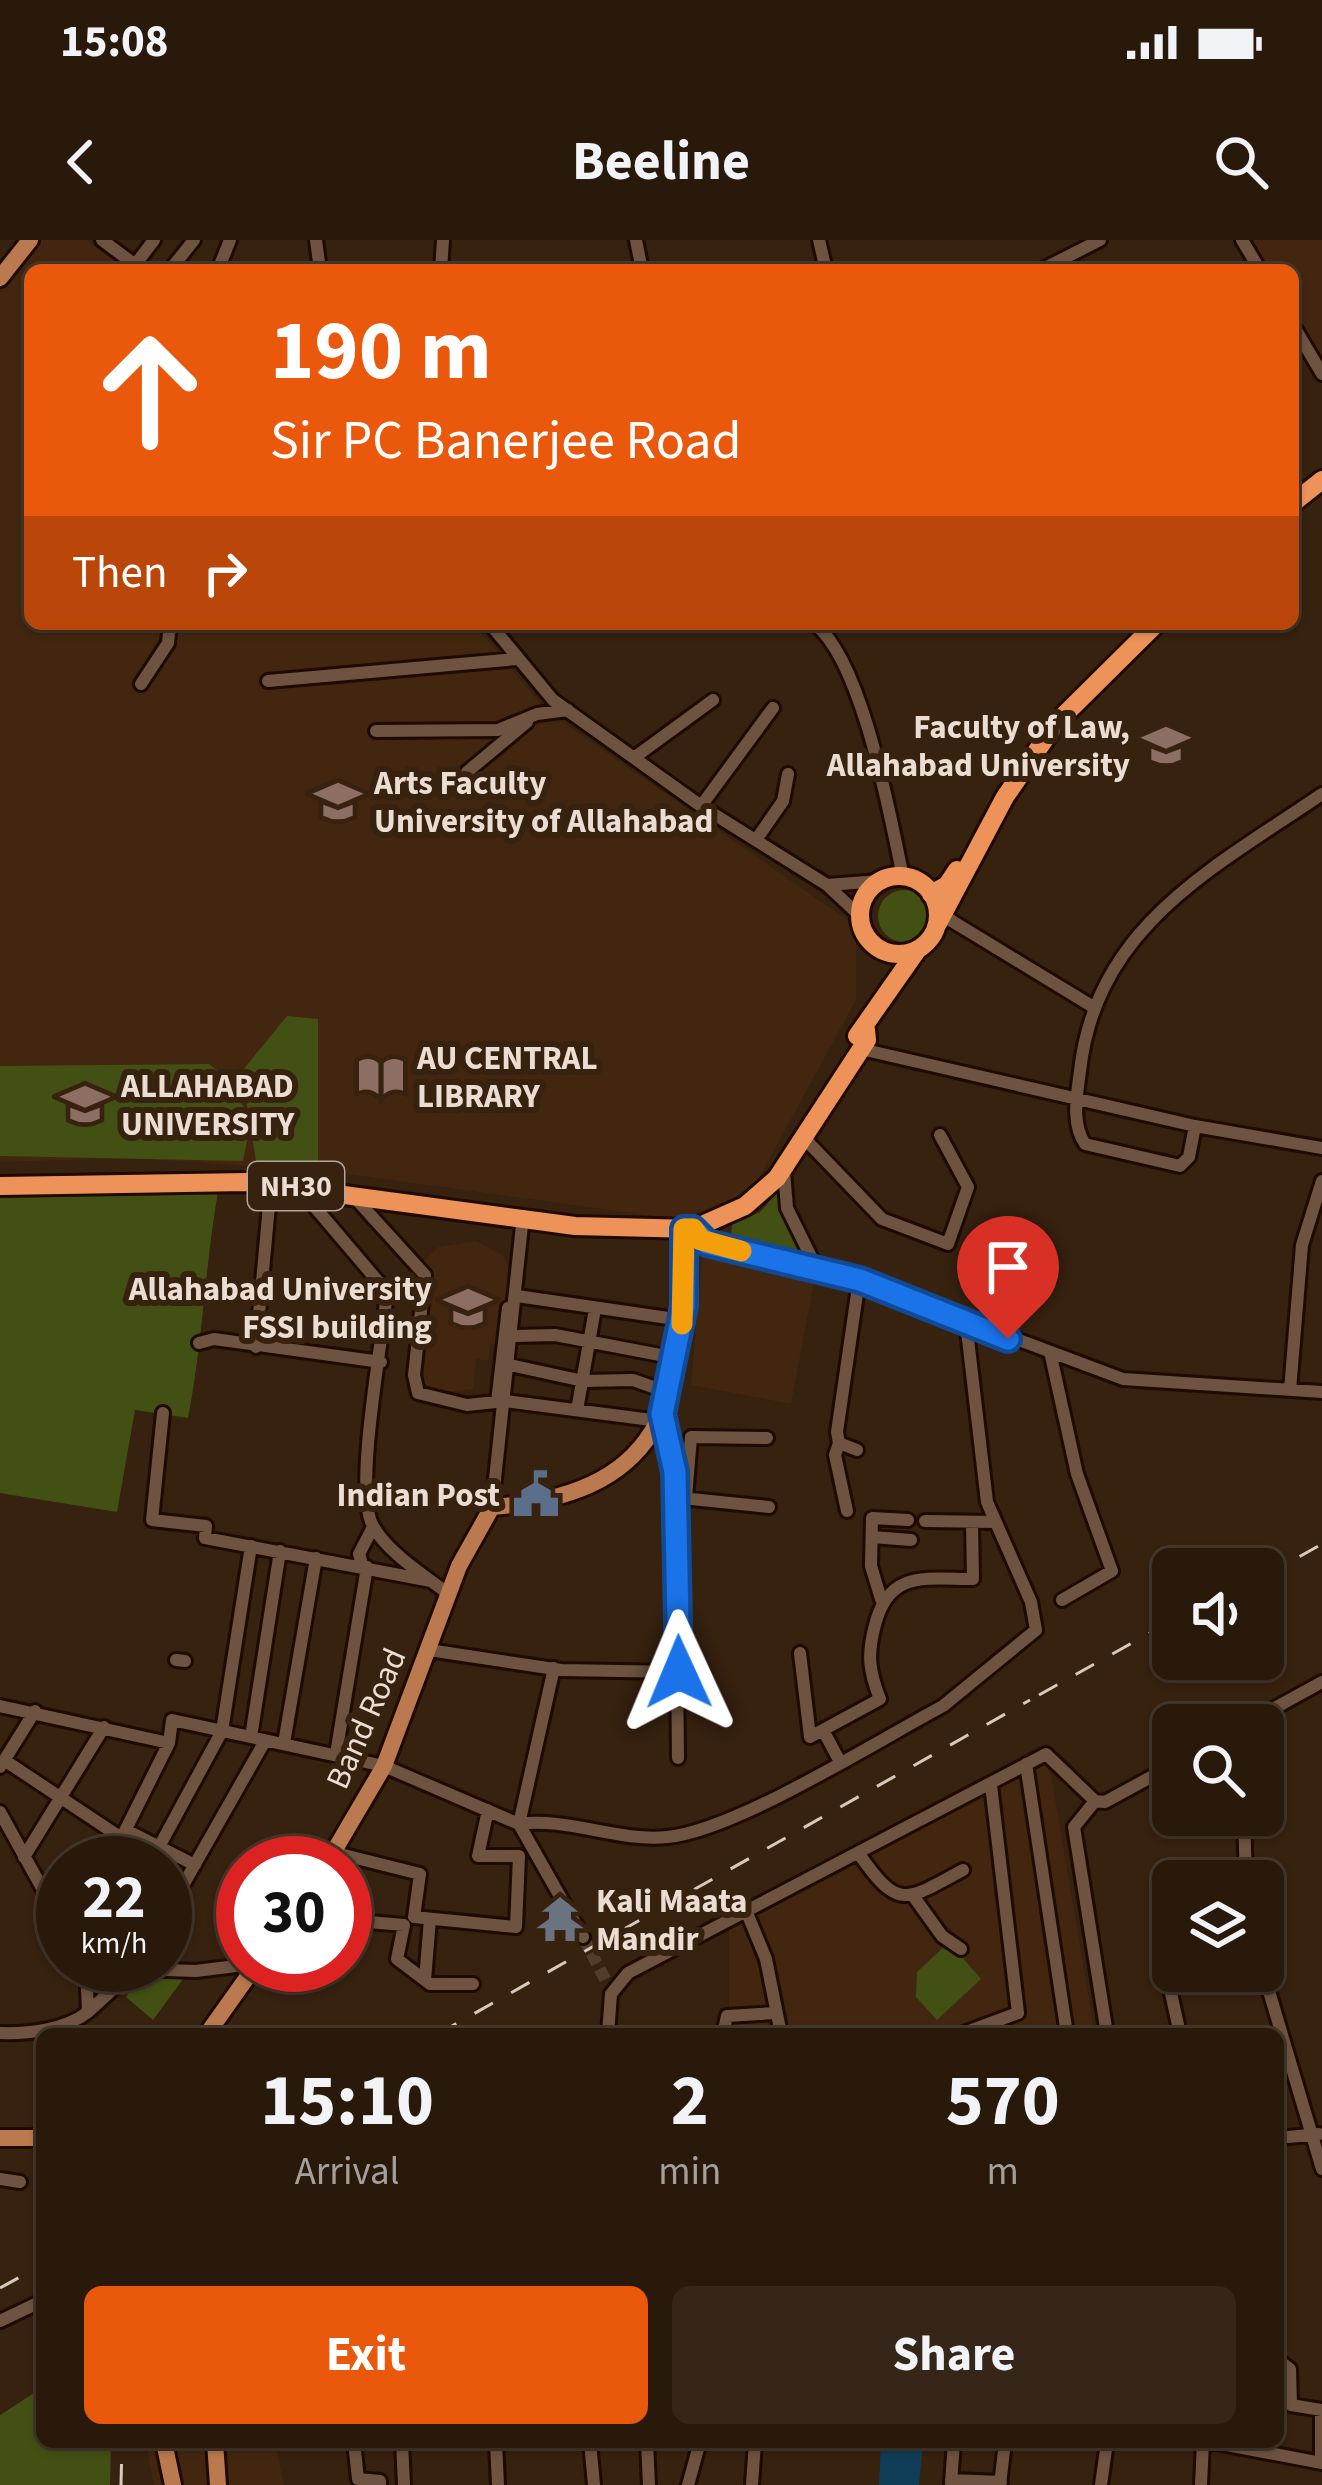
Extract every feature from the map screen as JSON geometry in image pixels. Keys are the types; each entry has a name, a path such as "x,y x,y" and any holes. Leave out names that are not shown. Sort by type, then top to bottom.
{"highway":[{"path":"931,894 952,879 1037,733 1132,630"},
{"name":"NH30","path":"0,1182 297,1181 575,1226 689,1229 745,1206 803,1137 939,921 1005,797 1056,723 1150,630"},
{"path":"918,950 906,954 880,950 869,941 860,916 865,896 880,881 903,877 931,894 939,921"},
{"name":"NH30","path":"769,1182 769,1171 864,1040"},
{"path":"0,1182 218,1172 576,1215 588,1223"}],"main road":[{"path":"0,278 16,265 30,240"},
{"path":"492,1507 543,1503 593,1485 629,1462 661,1418 670,1393 682,1319 689,1229"},
{"name":"Band Road","path":"343,1836 384,1766 473,1537 492,1507"},
{"path":"211,2028 237,1992"},
{"path":"0,2138 36,2138"},
{"path":"165,2448 173,2485"},
{"path":"215,2448 218,2485"}],"street":[{"path":"102,240 134,264"},
{"path":"175,264 194,240"},
{"path":"1053,264 1100,240"},
{"path":"1299,335 1322,374"},
{"path":"141,685 168,643 169,630"},
{"path":"495,630 569,710 701,806 827,885 860,916"},
{"path":"819,630 846,674 874,745 903,877"},
{"path":"268,681 517,659"},
{"path":"635,757 713,700"},
{"path":"701,806 773,708"},
{"path":"376,731 498,730 537,714 569,710"},
{"path":"466,772 537,714"},
{"path":"757,840 783,801 788,774"},
{"path":"1195,1126 1189,1157 1180,1166 1084,1144 1077,1130 1077,1099 1084,1038 1095,1008 1144,926 1166,901 1322,794"},
{"path":"827,885 880,881"},
{"path":"939,921 1095,1008"},
{"path":"864,1040 1077,1099 1322,1148"},
{"path":"803,1137 882,1219 948,1244 968,1187 940,1135"},
{"path":"784,1165 787,1208 818,1270"},
{"path":"297,1181 387,1292 365,1470 374,1527 359,1554 365,1567 336,1754"},
{"path":"1290,1390 1302,1245 1322,1181"},
{"path":"256,1348 272,1184"},
{"path":"351,1193 425,1275 414,1375 418,1393 467,1406 501,1402 661,1418 681,1497"},
{"path":"501,1402 514,1336 524,1216"},
{"path":"689,1229 707,1243 860,1280 1051,1356 1123,1379 1322,1392"},
{"path":"492,1507 516,1245"},
{"path":"847,1511 835,1455 860,1280"},
{"path":"517,1296 682,1319"},
{"path":"577,1410 595,1309"},
{"path":"125,1835 169,1743 172,1720 384,1766 520,1823 541,1821 666,1838 732,1818 944,1706 1036,1630 1031,1602 987,1502 966,1322"},
{"path":"514,1336 555,1335 676,1358"},
{"path":"199,1343 214,1340 381,1362"},
{"path":"1051,1356 1076,1474 1112,1570 1062,1600"},
{"path":"510,1365 583,1381 632,1381 670,1393"},
{"path":"163,1413 152,1520 206,1526 205,1538 432,1581"},
{"path":"678,1758 681,1497 691,1437 767,1438"},
{"path":"839,1443 857,1450"},
{"path":"681,1497 769,1507"},
{"path":"800,1653 810,1737 880,1699 868,1652 881,1599 871,1566 872,1518 908,1520"},
{"path":"925,1522 995,1522"},
{"path":"881,1599 894,1586 921,1580 974,1579 972,1522"},
{"path":"374,1527 450,1594"},
{"path":"872,1538 911,1540"},
{"path":"165,1836 222,1731 251,1546"},
{"path":"192,1869 258,1739 280,1551"},
{"path":"284,1743 316,1558"},
{"path":"429,1650 554,1668 679,1672"},
{"path":"554,1668 520,1823 583,1937"},
{"path":"1282,1704 1322,1682"},
{"path":"0,1706 169,1743"},
{"path":"35,1711 2,1764 128,1836"},
{"path":"24,1857 104,1727"},
{"path":"824,1730 839,1760"},
{"path":"607,2014 611,1994 628,1973 1046,1754 1095,1802 1105,1802 1152,1776"},
{"path":"1026,1764 1066,2028"},
{"path":"977,2028 1018,2013 991,1785"},
{"path":"1095,1802 1074,1827 1106,2028"},
{"path":"372,1865 420,1874 414,1917 516,1927 519,1856 478,1856 488,1810"},
{"path":"0,1812 36,1879"},
{"path":"859,1854 885,1892 914,1897 963,1870"},
{"path":"914,1897 942,1936 961,1949"},
{"path":"745,1908 766,1959 779,2028"},
{"path":"425,1980 430,1918"},
{"path":"372,1922 404,1925 397,1959 425,1980 473,1984"},
{"path":"607,1983 608,2028"},
{"path":"88,2012 91,1992"},
{"path":"50,2028 88,2012 110,1992"},
{"path":"1171,1992 1179,2028"},
{"path":"1270,1992 1283,2028"},
{"path":"724,2028 727,2016 775,2013"},
{"path":"0,2033 36,2029"},
{"path":"1284,2032 1319,2134 1322,2169"},
{"path":"1284,2137 1319,2134"},
{"path":"0,2179 20,2182"},
{"path":"0,2321 36,2304"},
{"path":"1240,2448 1321,2463 1322,2410 1291,2405 1289,2365 1284,2363"},
{"path":"355,2448 358,2482 380,2480 380,2485"},
{"path":"402,2448 404,2485"},
{"path":"496,2448 498,2485"},
{"path":"591,2448 594,2485"},
{"path":"647,2448 649,2485"},
{"path":"688,2485 698,2448"},
{"path":"752,2485 755,2448"},
{"path":"954,2448 951,2482 1000,2484 1004,2448"},
{"path":"1101,2485 1106,2448"},
{"path":"1201,2485 1206,2448"}],"shaded area":[{"name":"Arts Faculty University of Allahabad","path":"36,240 87,240 117,264 24,264"},
{"path":"1248,240 1322,240 1322,363 1299,325 1299,264 1262,264"},
{"name":"Arts Faculty University of Allahabad","path":"24,265 24,630 479,630 547,711 856,926 856,1000 757,1182 731,1207 676,1219 339,1173 136,1158 0,1162 0,293"},
{"name":"Allahabad University FSSI building","path":"476,1241 504,1256 509,1269 502,1343 490,1345 488,1361 476,1359 473,1389 438,1393 421,1381 434,1274 422,1263 438,1247"},
{"path":"702,1255 815,1277 791,1404 691,1385"},
{"path":"1048,1757 1094,2028 729,2028 729,1926 1034,1759"},
{"path":"147,2448 276,2448 284,2485 154,2485"}],"green space":[{"path":"904,890 922,898 930,916 922,934 904,942 886,934 878,916 886,898"},
{"path":"287,1016 318,1019 318,1165 257,1167 250,1125 243,1161 0,1156 0,1066 209,1064 231,1081 249,1119 242,1071"},
{"path":"785,1184 816,1261 731,1240 732,1224 760,1212"},
{"path":"219,1186 188,1418 135,1410 117,1512 0,1493 0,1191"},
{"path":"949,1942 981,1979 937,2020 916,1997 917,1972"},
{"path":"129,1992 174,1992 153,2020 126,1997"},
{"path":"36,2392 36,2448 111,2448 110,2485 0,2485 0,2415"}],"water":[{"path":"881,2448 922,2448 919,2485 879,2485"}],"tunnel":[{"path":"583,1937 607,1983"}],"railway":[{"path":"1284,1565 1322,1544"},
{"path":"1039,1695 1152,1632"},
{"path":"449,2028 1030,1700"},
{"path":"0,2288 36,2268"},
{"path":"121,2485 122,2448"}],"slow traffic":[{"path":"682,1324 684,1229 693,1229 707,1243 741,1251"}],"place":[{"name":"Faculty of Law, Allahabad University","path":"1166,745"},
{"name":"Arts Faculty University of Allahabad","path":"338,801"},
{"name":"AU CENTRAL LIBRARY","path":"381,1076"},
{"name":"ALLAHABAD UNIVERSITY","path":"85,1104"},
{"name":"Allahabad University FSSI building","path":"468,1307"},
{"name":"Indian Post","path":"536,1494"},
{"name":"Kali Maata Mandir","path":"560,1919"}],"route":[{"path":"679,1672 675,1472 662,1414 669,1400 684,1306 684,1229 693,1229 707,1243 860,1280 1008,1339"}]}
